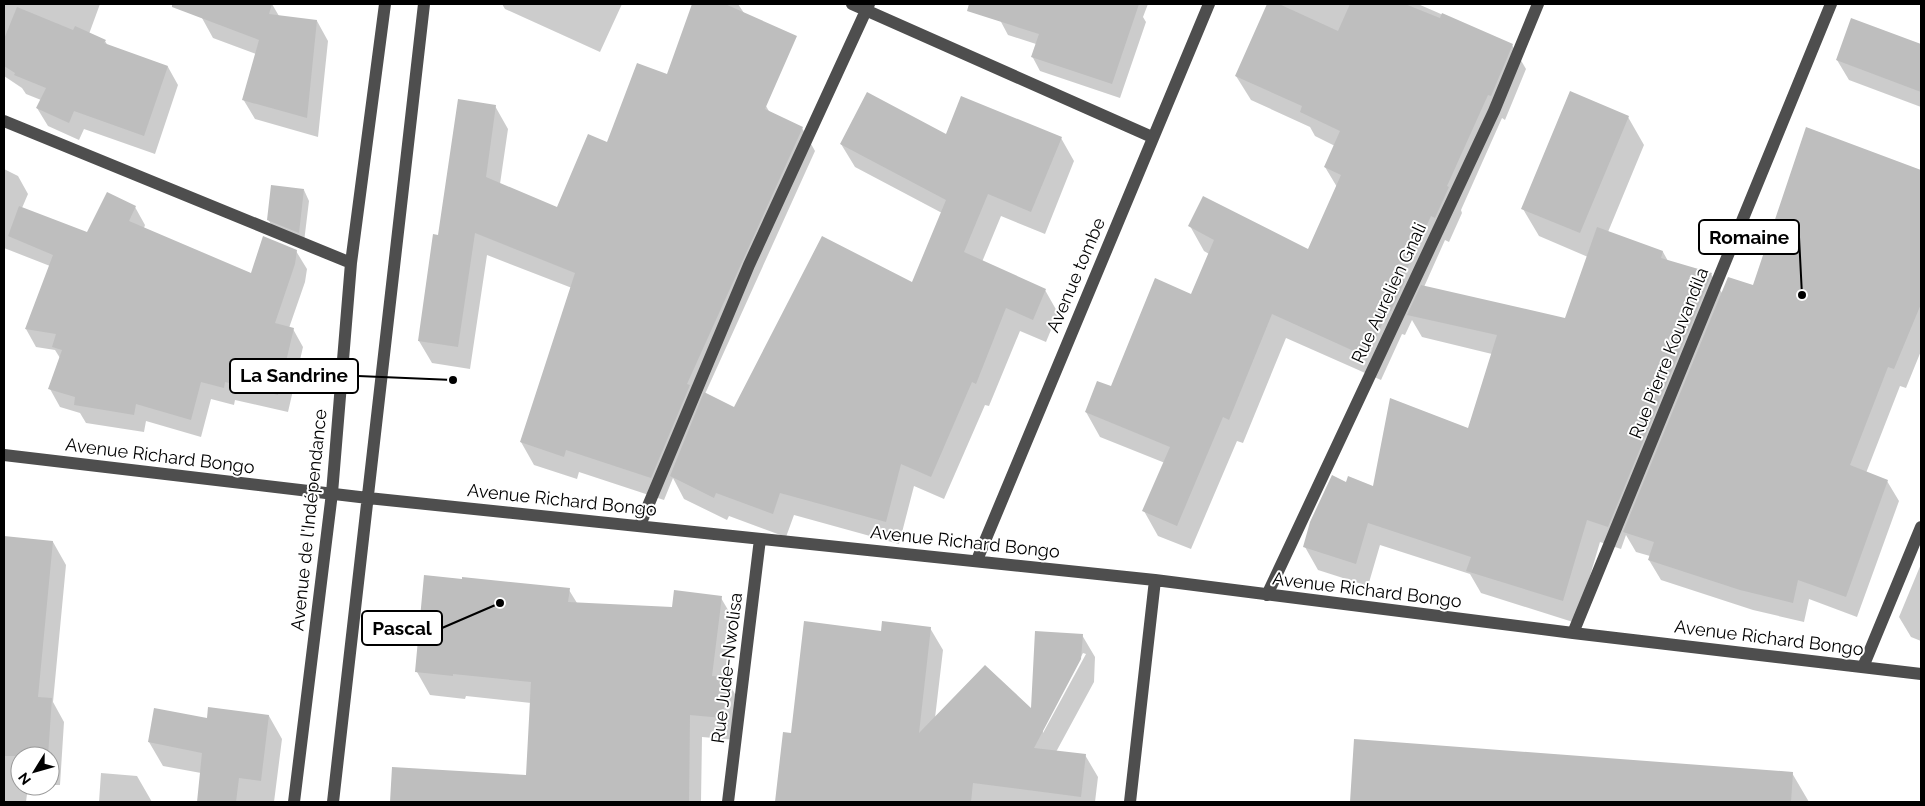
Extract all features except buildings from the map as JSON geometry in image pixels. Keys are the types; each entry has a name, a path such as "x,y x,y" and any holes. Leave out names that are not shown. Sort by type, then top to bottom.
{"street":[{"name":"Avenue de l'Indépendance","path":"294,802 332,493 351,263 385,4"},
{"path":"333,802 424,4"},
{"path":"852,4 868,7 1152,137"},
{"name":"Avenue tombe","path":"977,560 1209,4"},
{"name":"Rue Aurelien Gnali","path":"1267,595 1494,111 1538,4"},
{"name":"Rue Pierre Kouvandila","path":"1573,633 1831,4"},
{"path":"640,525 749,265 868,7"},
{"path":"4,121 351,263"},
{"name":"Avenue Richard Bongo","path":"4,455 368,498 1155,580 1573,633 1921,674"},
{"path":"1863,667 1921,527"},
{"name":"Rue Jude-Nwolisa","path":"728,802 760,539"},
{"path":"1130,802 1155,580"}],"place":[{"name":"Romaine","path":"1802,295"},
{"name":"La Sandrine","path":"453,380"},
{"name":"Pascal","path":"500,603"}]}
